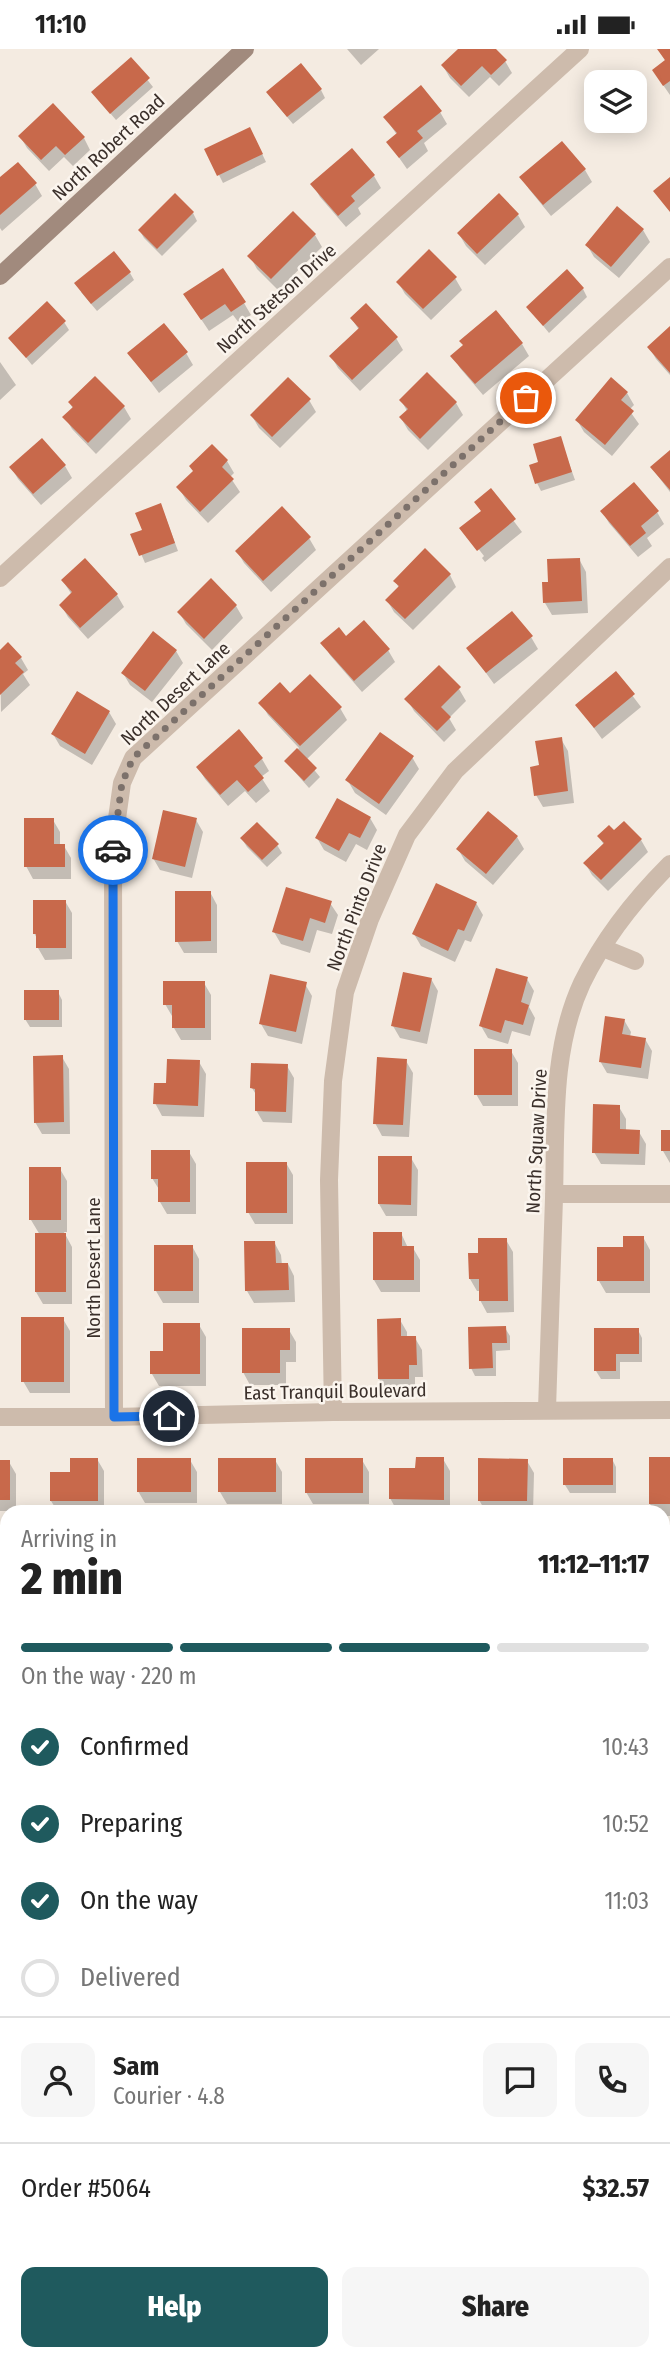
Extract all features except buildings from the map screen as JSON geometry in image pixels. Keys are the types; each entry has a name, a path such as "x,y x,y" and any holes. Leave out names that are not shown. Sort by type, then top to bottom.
{"main road":[{"name":"North Robert Road","path":"0,276 245,49"}],"street":[{"name":"North Stetson Drive","path":"0,577 580,49"},
{"name":"North Desert Lane","path":"114,1417 113,847 122,783 133,758 670,267"},
{"name":"North Pinto Drive","path":"333,1412 329,1179 333,1081 345,992 370,919 407,835 455,771 670,567"},
{"name":"North Squaw Drive","path":"547,1410 556,1085 567,1028 582,984 603,947 646,889 670,864"},
{"path":"603,947 635,961"},
{"path":"554,1194 670,1194"},
{"name":"East Tranquil Boulevard","path":"0,1417 670,1410"}],"way so far":[{"path":"113,850 122,783 133,758 526,398"}],"route":[{"path":"113,850 114,1417 169,1416"}]}
